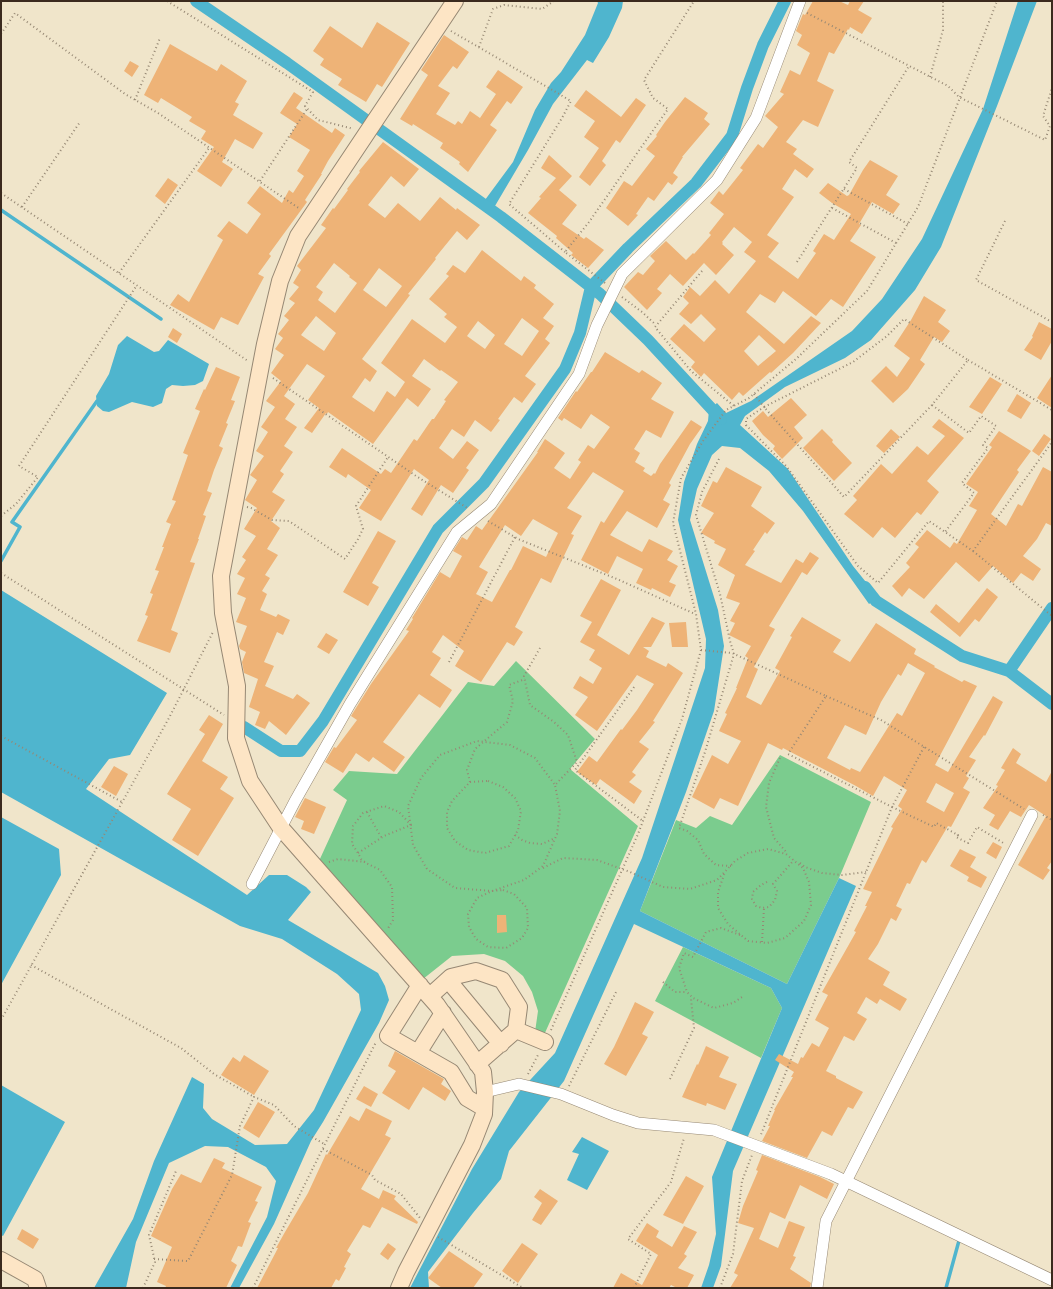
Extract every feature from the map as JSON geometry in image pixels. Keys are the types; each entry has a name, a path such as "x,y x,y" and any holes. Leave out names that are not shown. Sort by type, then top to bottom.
{"street":[{"path":"399,1288 424,1225 472,1145 484,1114 485,1092 483,1072 443,1013 281,828 250,781 236,738 237,686 223,613 221,576 260,370 280,281 298,236 455,1"},
{"path":"252,884 281,828 350,704 457,532 491,504 579,374 597,325 622,274 717,180 756,118 799,4"},
{"path":"817,1288 826,1221 1032,815"},
{"path":"477,1064 516,1030 518,1007 502,980 476,971 451,977 448,980 425,991 388,1036 451,1072 467,1098 484,1108"},
{"path":"448,980 501,1044"},
{"path":"418,1053 443,1013"},
{"path":"516,1030 545,1042"},
{"path":"485,1092 519,1084 563,1095 613,1115 638,1123 714,1130 831,1174 1052,1280"},
{"path":"1,1260 35,1280 38,1288"}],"path":[{"path":"167,1 313,92 305,106 318,120 350,128 364,137"},
{"path":"479,47 493,9 504,5 542,9 554,1"},
{"path":"565,252 589,222 668,109 653,98 644,80 694,1"},
{"path":"930,77 942,30 943,1"},
{"path":"524,1085 623,869 643,821 682,719 701,650 696,614 673,523 681,478 703,440 726,410 749,398 796,359 867,291 918,207 998,1"},
{"path":"799,4 909,66 948,86 960,98 1045,140 1050,126 1043,116 1052,88"},
{"path":"1,34 16,13 125,94 158,113 311,217"},
{"path":"439,24 571,101 509,204 565,252 642,312 656,325 655,327 691,371 734,406"},
{"path":"135,100 160,38"},
{"path":"797,262 857,168 849,162 909,66"},
{"path":"260,182 307,109"},
{"path":"22,207 80,122"},
{"path":"119,273 209,148"},
{"path":"844,189 908,224"},
{"path":"1,193 388,457 515,537 696,614"},
{"path":"832,208 896,243"},
{"path":"1005,222 976,280 1052,322"},
{"path":"656,325 702,271"},
{"path":"1,516 16,504 38,478 20,466 137,285"},
{"path":"1052,410 968,360 904,319 887,336 853,362 764,407 746,419 746,425 787,467 858,566 878,582 929,521 973,552 1052,616"},
{"path":"754,394 844,498 932,405 968,360"},
{"path":"932,405 969,433 981,416 996,426 983,445 988,448 962,483 974,493 945,532"},
{"path":"973,552 1052,442"},
{"path":"235,505 251,508 272,520 289,521 345,559 358,539 362,529 356,506 388,457"},
{"path":"719,459 702,492 696,515 720,594 734,654 705,752 680,828 687,831 698,840 704,854 716,865 731,866"},
{"path":"449,662 515,537"},
{"path":"1,573 236,723"},
{"path":"1,1020 184,689 223,613"},
{"path":"540,648 524,676 530,705 554,722 568,735 577,762 555,785"},
{"path":"701,650 734,654 881,720 1032,815"},
{"path":"470,782 467,770 475,749 507,722 513,701 509,685 525,679"},
{"path":"634,687 575,770 643,821"},
{"path":"826,696 788,754 934,827 936,822 958,834 956,837 968,844 977,827 1014,850"},
{"path":"1,736 122,802"},
{"path":"555,785 535,758 510,745 477,741 440,755 421,778 408,806 413,845 427,869 455,888 492,891 503,890 514,894 527,908 528,928 522,938 506,948 488,946 476,939 469,927 468,914 478,898 492,891 524,880 543,866 558,834 560,811 555,785"},
{"path":"720,1288 733,1254 742,1181 892,807 924,747"},
{"path":"725,872 718,892 718,908 728,924 748,940 767,944 785,938 804,921 811,905 809,882 803,868 790,857 774,838 766,807 769,782 780,758"},
{"path":"470,782 488,782 498,785 503,787 515,798 520,811 518,830 515,835 509,846 485,853 468,850 455,841 447,828 447,812 452,801 470,782"},
{"path":"366,863 352,844 353,826 363,813 384,806 399,812 410,825"},
{"path":"367,812 381,837"},
{"path":"358,853 381,837 410,825"},
{"path":"515,835 530,843 542,844 556,838"},
{"path":"538,870 563,858 597,860 623,869 663,887 690,889 717,880 735,861 748,853 768,849 786,854 805,867 822,873 842,875 866,872"},
{"path":"316,868 324,863 338,859 366,863 380,870 392,887 393,920 381,941"},
{"path":"767,882 761,884 753,892 752,899 756,906 762,908 769,906 775,900 777,891 773,884 794,860"},
{"path":"762,943 764,908"},
{"path":"742,935 721,928 706,932 693,956 684,953 679,968 687,992 693,998 714,1008 733,1003 742,997"},
{"path":"31,965 181,1048 214,1074 254,1097 274,1105 294,1126 324,1144"},
{"path":"663,982 675,992 687,992"},
{"path":"563,1095 616,992"},
{"path":"670,1079 694,1028 691,999 693,998"},
{"path":"253,1288 381,1032 388,1036"},
{"path":"154,1259 188,1261 232,1175 240,1126 254,1097"},
{"path":"634,1288 651,1254 628,1238 671,1182 687,1128"},
{"path":"322,1149 372,1175 375,1180 401,1194 424,1225 523,1288"},
{"path":"143,1288 155,1262 149,1235 176,1171"}],"green space":[{"path":"516,661 595,739 570,769 638,826 544,1035 535,1032 538,1011 532,992 523,976 505,961 484,954 452,956 423,979 319,861 347,800 333,790 349,771 397,774 468,682 494,686"},
{"path":"780,755 871,802 839,878 787,984 640,911 676,820 696,828 710,816 732,825"},
{"path":"683,947 771,988 782,1008 761,1058 655,1001"}],"water":[{"path":"597,1 623,1 622,8 609,37 593,63 587,60 553,104 492,211 482,204 513,162 535,110 551,83 561,72 585,35 598,3"},
{"path":"1018,1 1037,1 941,247 915,290 871,340 845,358 785,387 745,416 740,425 788,469 853,566 878,597 869,604 803,511 769,471 740,448 722,446 712,455 697,489 690,520 718,610 724,646 714,711 686,792 640,911 787,984 839,878 856,886 733,1171 721,1266 713,1288 701,1288 709,1265 716,1234 712,1177 782,1008 771,988 634,924 564,1081 509,1151 501,1179 428,1272 429,1288 410,1288 472,1169 519,1092 555,1053 642,858 705,668 706,639 678,520 684,482 697,444 708,421 709,410 717,403 726,413 751,401 852,331 882,299 922,239 983,109"},
{"path":"127,336 154,352 159,351 168,340 209,364 203,381 195,385 172,385 166,389 162,403 153,407 132,402 109,412 103,411 97,406 96,396 109,374 118,345"},
{"path":"1,590 167,693 130,755 109,759 86,789 247,895 269,875 287,875 306,887 311,892 288,920 378,973 385,986 389,1000 379,1023 311,1141 274,1224 239,1288 230,1288 267,1217 276,1181 266,1167 228,1147 205,1146 169,1163 136,1242 126,1288 94,1288 133,1219 154,1161 192,1077 204,1084 203,1108 212,1119 255,1145 287,1144 314,1110 361,1010 359,994 337,974 282,939 240,926 1,792"},
{"path":"1,817 59,849 61,875 1,985"},
{"path":"1,1085 65,1122 3,1236 1,1235"},
{"path":"582,1137 609,1151 587,1190 567,1180 579,1154 572,1152"}],"building":[{"path":"813,1 839,1 848,5 850,1 864,1 858,10 872,18 862,34 850,27 834,54 829,52 817,81 834,90 818,127 803,120 786,142 797,149 793,154 814,169 807,178 795,169 782,189 794,197 767,235 779,243 768,257 798,279 816,253 813,251 824,234 834,240 851,214 832,203 819,193 828,183 847,196 849,195 870,160 898,176 886,195 900,204 893,214 872,202 859,224 861,225 850,241 876,257 843,307 831,299 816,316 783,291 775,303 760,294 746,312 784,344 811,316 821,323 793,353 771,373 770,372 743,396 739,392 732,400 704,373 701,377 691,367 695,362 670,339 684,324 704,342 716,329 701,314 691,324 679,314 689,303 683,297 690,287 700,296 715,280 729,294 756,261 744,252 752,242 734,227 722,244 734,255 716,275 704,263 683,286 670,274 657,289 662,293 647,310 624,287 638,272 643,275 655,261 650,256 666,241 686,260 693,253 694,254 711,235 709,233 724,214 710,203 719,191 723,195 743,170 740,168 758,144 763,148 778,127 765,116 784,94 780,92 790,70 800,75 810,53 797,45 802,35 796,31 803,14 805,15","holes":["759,335 776,351 758,366 744,351"]},
{"path":"377,22 410,43 382,87 377,84 366,102 338,85 342,79 320,65 324,59 313,51 330,26 362,48"},
{"path":"444,35 469,52 457,69 453,66 438,86 450,93 436,114 455,125 458,121 462,124 470,111 480,118 496,94 486,87 498,70 523,87 511,104 507,101 490,125 497,130 468,172 459,164 460,162 440,148 443,143 413,124 412,126 400,119 428,75 421,70"},
{"path":"170,44 217,71 221,64 247,81 235,102 239,104 233,115 263,133 253,149 235,139 222,162 233,169 221,187 197,171 214,147 201,139 206,131 189,121 192,117 161,98 158,103 144,95"},
{"path":"130,61 139,66 132,77 124,71"},
{"path":"586,90 621,117 636,98 646,105 620,143 616,140 602,161 606,165 590,186 579,177 599,148 584,137 595,121 574,106"},
{"path":"294,92 303,98 296,108 332,133 335,128 345,135 305,200 307,202 269,254 271,256 258,274 264,277 238,325 221,317 214,330 170,305 178,294 189,302 223,240 217,236 229,221 247,234 261,214 247,203 260,186 282,203 289,190 293,193 304,176 297,171 310,150 289,137 297,124 280,113"},
{"path":"685,97 708,113 704,119 710,124 682,157 673,173 678,177 672,185 668,182 654,201 648,197 636,214 638,215 628,226 606,208 624,181 632,186 655,156 646,149"},
{"path":"383,142 419,169 404,187 391,176 368,205 385,218 398,203 420,221 440,197 456,210 457,208 480,225 467,240 457,231 408,294 410,295 362,359 377,371 370,382 365,378 352,397 374,412 387,391 395,397 405,382 381,363 412,319 445,343 457,327 444,317 447,314 429,299 449,276 446,274 453,265 465,273 482,250 521,281 524,276 536,285 534,288 554,304 543,318 554,326 545,339 550,343 525,376 536,384 522,403 514,397 498,419 500,420 491,432 475,420 464,437 452,429 439,448 453,459 467,441 479,450 466,468 469,470 453,493 441,485 422,516 411,509 429,480 414,469 381,521 359,508 371,490 348,474 346,478 329,467 342,448 381,474 385,469 391,473 414,439 417,441 432,419 434,419 446,401 444,400 458,382 424,359 412,376 431,389 418,407 407,398 373,444 328,412 312,433 304,428 319,408 308,400 325,376 307,364 284,396 295,404 285,419 297,427 284,446 293,452 280,471 284,474 272,492 285,500 271,521 280,528 267,549 278,555 265,575 270,578 262,591 267,594 260,610 276,617 278,614 290,620 283,635 277,632 264,662 274,666 265,686 293,699 297,694 310,703 286,735 269,721 265,729 255,725 260,712 249,707 258,679 244,673 242,662 246,652 240,649 239,646 247,626 236,622 246,598 237,594 245,578 237,574 246,560 242,557 256,536 244,529 257,508 245,500 257,480 250,475 264,456 256,451 268,432 261,427 275,407 266,401 281,381 271,373 284,355 275,349 283,338 278,334 289,320 284,316 295,303 289,299 299,287 293,283 301,270 297,266 326,228 321,225 348,190 347,189 360,172 359,171","holes":["334,263 357,283 335,313 318,300 323,292 316,287","379,268 402,286 386,307 363,290","316,316 336,333 324,351 301,335","522,318 539,331 522,356 504,344","478,321 495,335 485,349 467,336"]},
{"path":"549,155 572,176 559,190 577,205 562,224 584,239 586,237 604,250 588,268 571,255 573,253 556,238 557,236 528,213 541,198 539,197 556,178 541,168"},
{"path":"168,178 178,185 165,204 155,196"},
{"path":"924,296 946,310 938,322 950,331 942,342 934,337 920,360 925,364 908,389 893,403 871,381 886,366 897,377 910,358 894,346 911,320"},
{"path":"1039,322 1052,329 1052,341 1041,360 1024,350 1033,337 1032,336"},
{"path":"173,328 182,334 177,343 168,337"},
{"path":"605,352 639,373 642,370 662,383 651,399 674,412 661,438 646,430 634,449 640,453 635,462 645,468 643,471 651,476 654,473 655,474 660,464 691,420 702,427 690,444 669,483 671,485 663,500 670,504 657,528 627,511 610,535 642,552 649,539 673,551 667,560 678,566 669,582 676,585 670,597 652,588 651,590 636,583 643,569 617,556 608,574 581,560 601,521 604,523 624,491 593,472 567,508 582,516 571,534 574,535 551,583 541,578 515,627 523,632 514,646 507,642 481,682 455,666 464,651 443,635 432,652 441,658 430,675 452,690 440,708 419,694 383,742 405,757 394,772 373,757 369,762 356,753 343,773 325,762 334,747 336,748 357,720 351,716 371,684 409,631 406,630 413,619 412,618 440,572 450,578 462,556 453,551 462,537 467,540 476,526 482,530 538,452 545,439 565,453 554,468 570,479 581,462 578,460 588,445 594,449 610,427 591,414 581,429 564,418 562,421 558,418 576,391 577,392","holes":["533,519 558,533 546,557 523,546 492,602 476,594 488,572 479,567 505,525 521,536"]},
{"path":"216,367 240,377 231,400 235,401 226,423 228,424 219,446 223,448 207,491 212,493 203,515 206,516 190,562 195,563 171,630 178,633 170,653 137,641 148,616 145,615 153,594 150,593 159,571 155,570 171,524 166,522 176,501 172,500 188,455 183,453 200,411 195,409"},
{"path":"1052,375 1052,408 1037,398"},
{"path":"990,377 1002,384 982,414 969,407"},
{"path":"1017,394 1031,403 1021,419 1007,411"},
{"path":"791,398 807,415 794,427 803,438 782,459 773,449 775,446 763,435 752,421 763,411 768,417"},
{"path":"939,419 964,438 927,481 939,492 921,515 917,512 895,538 882,527 873,538 844,514 857,500 853,496 881,464 892,474 917,446 928,455 945,436 932,427"},
{"path":"822,429 852,463 834,481 803,448"},
{"path":"891,429 900,437 884,453 876,446"},
{"path":"999,431 1031,451 1017,470 1019,472 991,514 1006,526 1018,504 1022,506 1043,467 1052,472 1052,526 1046,523 1037,539 1023,556 1041,569 1033,581 1021,573 1013,583 993,566 979,582 956,562 924,599 909,588 902,597 892,586 910,567 906,563 919,547 915,544 927,530 950,548 954,542 957,544 977,510 969,506 978,492 966,484 992,447 989,445"},
{"path":"1044,434 1051,439 1039,456 1032,451"},
{"path":"726,467 762,487 751,506 775,523 767,534 765,532 753,550 755,551 745,565 781,583 796,559 803,563 810,552 819,558 807,575 802,572 769,626 775,629 754,667 758,669 746,697 761,705 780,671 775,668 792,637 790,636 802,617 841,640 833,652 850,662 876,623 916,649 914,654 935,666 934,667 962,682 964,680 977,686 935,765 948,772 993,696 1003,702 985,736 984,735 969,757 976,760 966,776 969,778 963,788 970,792 951,827 948,826 926,863 922,860 910,884 907,883 896,906 902,909 896,921 891,918 878,944 868,959 890,972 883,985 907,999 900,1011 880,999 877,1004 866,997 857,1013 867,1019 854,1041 844,1036 826,1071 863,1092 853,1109 848,1107 832,1136 822,1131 807,1158 762,1141 770,1126 768,1126 774,1110 793,1077 791,1077 794,1072 775,1060 779,1054 798,1064 801,1057 803,1058 812,1043 819,1047 829,1028 815,1020 828,995 822,992 856,932 854,931 867,906 865,906 872,892 863,889 893,828 891,827 902,809 898,806 907,790 884,776 873,796 783,748 782,750 768,743 738,806 720,798 714,809 692,797 712,755 728,764 741,741 719,731 748,658 745,656 751,646 729,635 735,623 730,621 740,603 726,598 735,575 718,565 726,549 714,543 715,541 701,533 714,513 701,506 713,481 717,483","holes":["908,663 925,673 902,716 897,713 860,772 851,768 850,770 827,758 845,725 866,735 881,702 898,674 901,676","936,783 954,793 944,812 926,802"]},
{"path":"378,531 396,541 372,583 379,587 368,606 343,592"},
{"path":"601,579 621,590 597,635 629,655 652,617 665,623 651,647 643,647 649,651 646,657 666,667 668,663 683,673 653,721 655,722 639,742 649,749 632,772 636,775 629,782 642,791 634,804 600,779 596,785 577,772 589,756 597,762 637,710 654,684 637,675 597,731 575,715 588,697 573,688 580,676 593,684 602,668 589,660 595,650 580,642 592,622 580,616"},
{"path":"987,588 998,597 979,622 975,619 960,637 930,612 936,604 959,623"},
{"path":"686,622 688,647 672,647 669,623"},
{"path":"326,633 338,640 329,654 317,647"},
{"path":"209,715 223,724 202,761 228,777 220,789 234,798 198,856 172,840 191,809 167,794 205,734 199,730"},
{"path":"1013,748 1021,754 1016,763 1046,782 1052,771 1052,861 1047,868 1050,870 1043,880 1018,865 1046,816 1029,805 1021,817 1010,811 998,830 989,825 995,815 983,808 998,786 996,785 1005,770 1001,768"},
{"path":"114,766 128,774 116,796 101,787"},
{"path":"305,798 326,807 314,834 301,829 304,821 295,817"},
{"path":"993,842 1002,847 996,859 986,853"},
{"path":"960,849 976,857 970,867 987,877 981,888 967,881 969,877 950,866"},
{"path":"497,915 506,915 507,932 497,933"},
{"path":"635,1002 654,1012 642,1034 648,1037 626,1076 604,1064 614,1047"},
{"path":"706,1046 729,1057 719,1077 737,1084 725,1110 707,1103 706,1106 682,1097"},
{"path":"395,1051 444,1079 441,1084 451,1091 445,1101 423,1087 409,1110 382,1093 396,1071 388,1066"},
{"path":"244,1055 269,1071 254,1095 221,1075 233,1057 240,1062"},
{"path":"364,1086 378,1094 371,1107 356,1099"},
{"path":"258,1102 275,1112 259,1138 243,1128"},
{"path":"366,1108 392,1121 385,1135 391,1138 361,1189 379,1199 383,1190 396,1196 394,1199 418,1222 417,1224 382,1207 370,1228 363,1225 347,1251 351,1254 344,1267 346,1268 339,1281 336,1279 331,1288 257,1288 278,1248 276,1248 308,1193 326,1154 327,1155 350,1116 359,1121"},
{"path":"762,1155 820,1177 834,1184 827,1199 800,1185 785,1219 770,1212 759,1239 778,1248 789,1221 805,1227 793,1256 796,1257 790,1269 811,1283 810,1288 730,1288 738,1275 734,1273 754,1228 738,1223 743,1206 758,1171 756,1170"},
{"path":"214,1158 225,1163 222,1168 262,1187 255,1201 258,1202 248,1222 251,1223 242,1247 238,1246 231,1261 237,1265 226,1288 165,1288 166,1286 157,1282 172,1247 151,1236 172,1189 181,1174 201,1183"},
{"path":"686,1176 704,1186 683,1224 663,1215"},
{"path":"540,1189 558,1201 541,1225 532,1220 542,1203 534,1197"},
{"path":"647,1223 659,1231 656,1237 672,1247 684,1226 697,1232 684,1254 687,1256 678,1268 694,1275 687,1288 677,1288 671,1285 669,1288 613,1288 621,1273 642,1285 658,1255 636,1241"},
{"path":"22,1229 39,1239 33,1249 17,1239"},
{"path":"388,1243 396,1249 388,1260 380,1254"},
{"path":"522,1243 538,1254 518,1283 502,1271"},
{"path":"449,1251 483,1274 473,1288 442,1288 428,1278"}],"waterway":[{"path":"196,1 287,63 501,217 600,294 648,340 721,419"},
{"path":"244,727 281,751 300,751 323,721 438,529 484,483 565,369 580,333 591,287 628,248 696,183 732,136 747,88 763,45 785,1"},
{"path":"1,210 161,319"},
{"path":"1,561 20,527 12,522 97,401"},
{"path":"865,587 876,601 962,656 1009,671"},
{"path":"1052,608 1009,671 1052,704"},
{"path":"946,1288 960,1237"}]}
